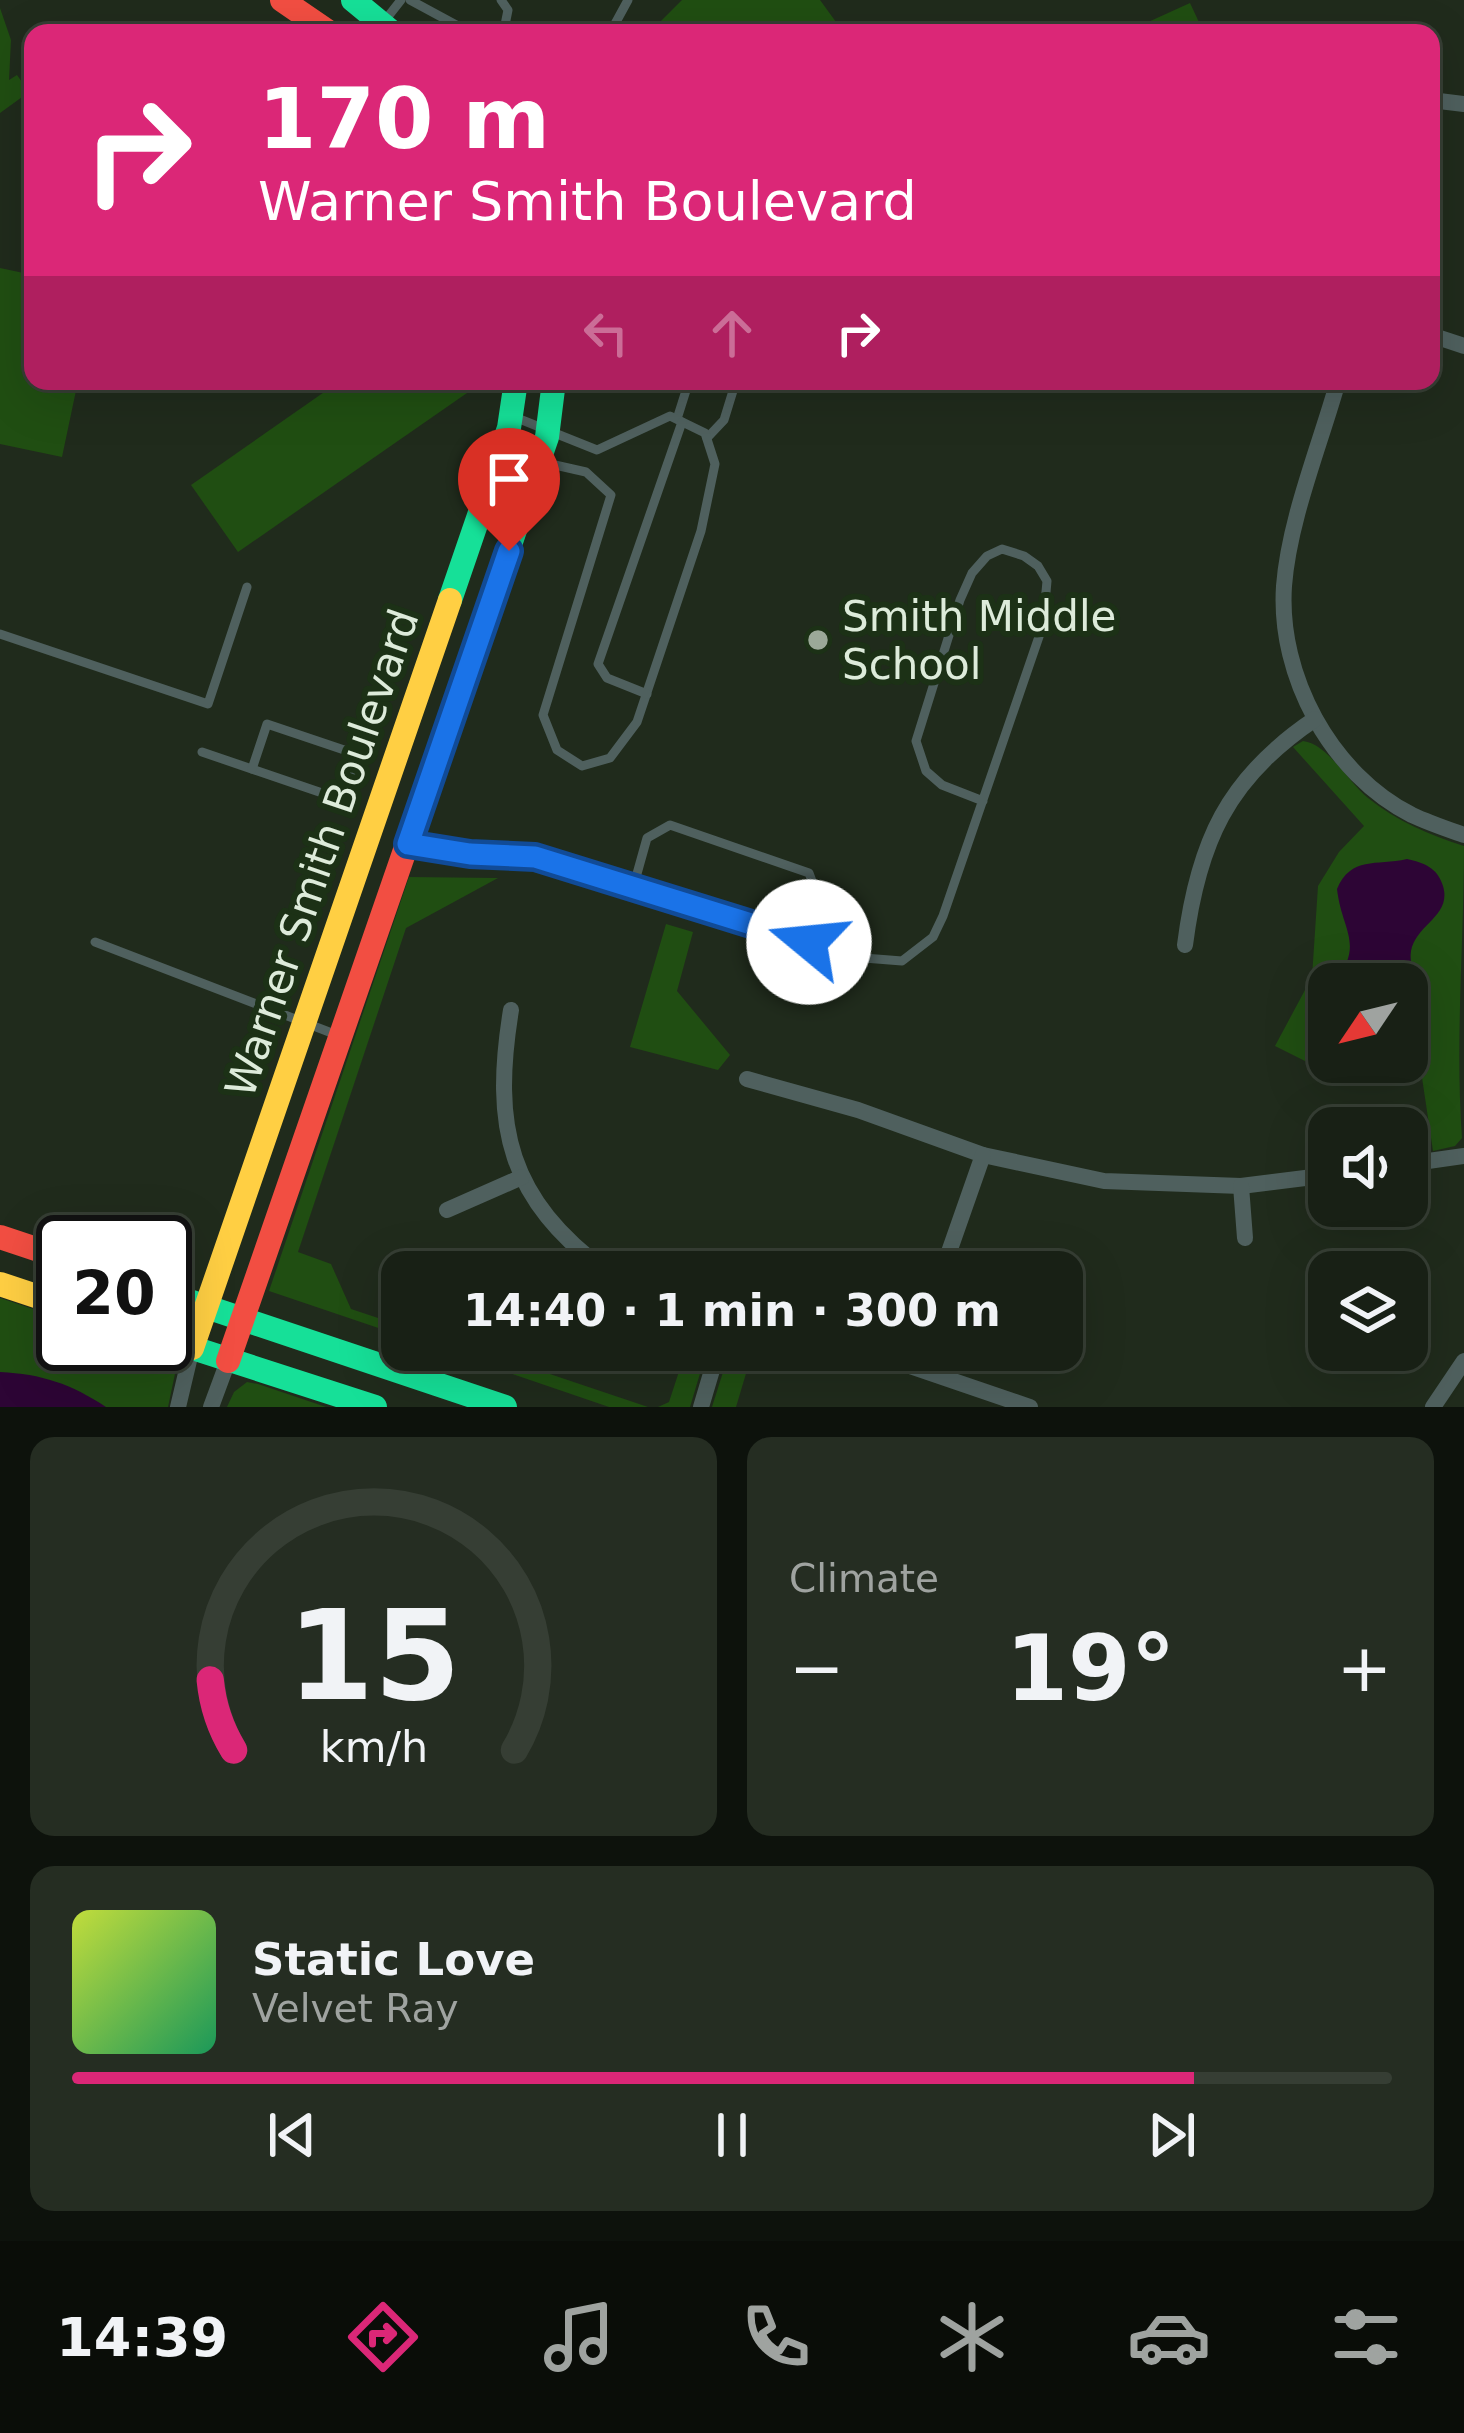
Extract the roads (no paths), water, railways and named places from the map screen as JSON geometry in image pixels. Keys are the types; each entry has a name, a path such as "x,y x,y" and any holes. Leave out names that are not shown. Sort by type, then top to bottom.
{"street":[{"path":"282,0 317,24"},
{"path":"353,0 377,24"},
{"name":"Warner Smith Boulevard","path":"192,1348 500,453 515,390"},
{"name":"Warner Smith Boulevard","path":"228,1361 540,459 553,390"},
{"path":"1335,390 1284,585 1286,632 1296,674 1315,719 1348,767 1392,803 1464,835"},
{"path":"1185,945 1192,886 1206,843 1228,802 1285,739 1315,719"},
{"path":"512,1010 501,1087 504,1120 522,1177 544,1213 580,1251"},
{"path":"748,1079 858,1110 983,1154 1104,1181 1241,1186 1308,1178"},
{"path":"949,1251 983,1154"},
{"path":"1428,1161 1464,1156"},
{"path":"447,1210 522,1177"},
{"path":"1241,1186 1245,1238"},
{"path":"0,1237 36,1249"},
{"path":"0,1284 36,1296"},
{"path":"192,1302 505,1407"},
{"path":"192,1348 375,1407"},
{"path":"211,1407 228,1361"},
{"path":"1432,1407 1464,1361"},
{"path":"178,1407 187,1371"},
{"path":"701,1407 712,1371"},
{"path":"943,1371 1030,1407"}],"lane":[{"path":"410,0 454,24"},
{"path":"647,694 607,678 598,664 687,390"},
{"path":"707,439 724,421 733,390"},
{"path":"500,453 586,472 611,495 543,715 556,750 583,766 610,758 638,722 701,531 716,464 705,433 670,416 597,450 512,416"},
{"path":"408,844 470,854 535,857 883,963 902,961 933,937 944,916 983,801 1048,602 1047,580 1038,566 1002,549 987,556 966,586 916,741 926,771 942,785 983,801"},
{"path":"0,634 208,704 247,587"},
{"path":"202,752 340,796 347,792 398,638"},
{"path":"252,769 267,724 359,755"},
{"path":"633,887 647,838 670,825 808,873 818,897 809,942"},
{"path":"95,942 342,1037"}],"place":[{"name":"Smith Middle School","path":"818,640"}]}
